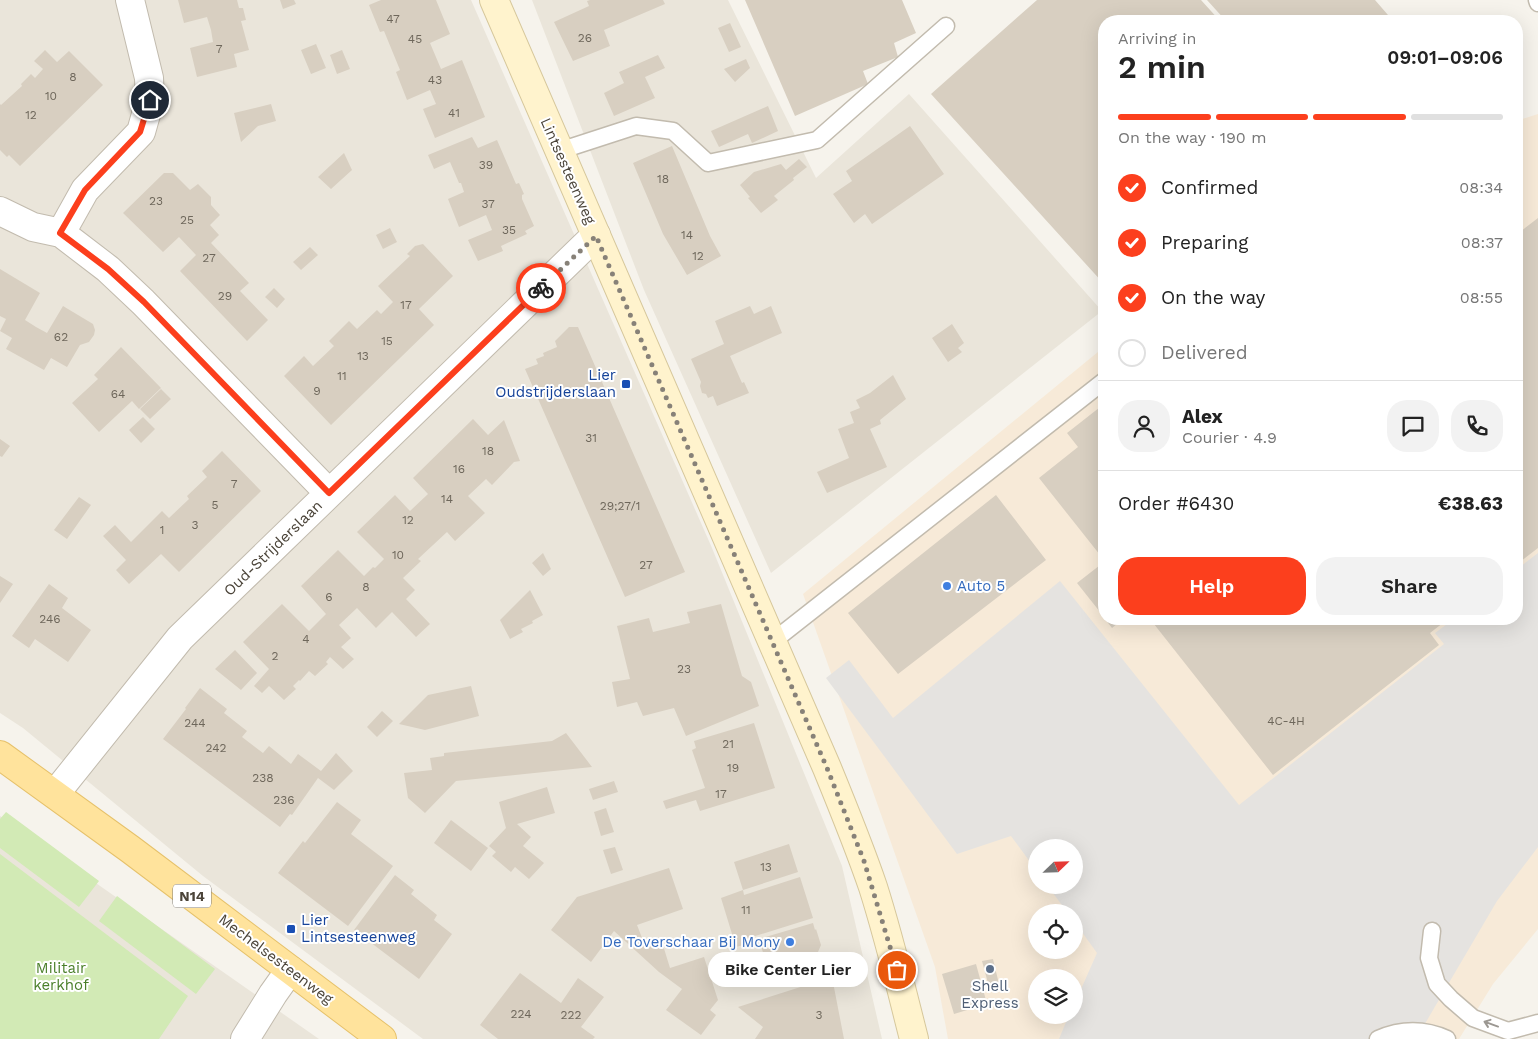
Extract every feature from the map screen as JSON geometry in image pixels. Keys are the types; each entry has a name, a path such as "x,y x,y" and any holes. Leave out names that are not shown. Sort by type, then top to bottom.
{"main road":[{"name":"Mechelsesteenweg","path":"0,755 55,794 382,1039"}],"street":[{"path":"60,233 85,190 140,132 150,100 149,78 130,0"},
{"name":"Lintsesteenweg","path":"494,0 824,760 873,888 897,970 914,1039"},
{"path":"0,211 33,227 60,233 108,269 144,302 329,493"},
{"name":"Oud-Strijderslaan","path":"55,794 180,638 596,236"},
{"path":"245,1039 290,970"}],"lane":[{"path":"559,151 636,126 673,131 708,164 817,140 946,26"},
{"path":"772,642 1098,386"},
{"path":"1432,931 1429,958 1437,984 1451,999 1473,1018 1508,1031 1538,1023"},
{"path":"1378,1039 1389,1034 1415,1032 1434,1033 1447,1039"}],"shaded area":[{"path":"0,0 471,0 712,548 842,866 882,1039 423,1039 203,876 23,728 0,713"},
{"path":"532,0 728,0 816,178 909,94 1098,307 1098,314 771,573 644,290"},
{"path":"1538,114 1538,929 1493,984 1459,1039 948,1039 935,967 803,594 1098,352 1098,625 1523,625 1523,119"},
{"path":"1538,553 1538,847 1497,901 1416,1039 1059,1039 1065,1024 1083,1024 1083,985 1097,953 1083,934 1083,904 1061,904 1054,894 1083,894 1083,839 1028,839 1028,859 1011,836 957,854 826,678 849,660 893,718 1060,581 1239,805 1444,644 1435,633 1446,625 1523,625 1523,565"},
{"path":"0,816 319,1039 0,1039"}],"green space":[{"path":"6,812 99,881 79,907 0,848 0,819"},
{"name":"Militair kerkhof","path":"0,854 188,996 159,1039 0,1039"},
{"path":"117,896 215,969 196,994 99,921"}],"building":[{"path":"178,0 237,0 239,8 243,8 246,20 241,21 249,50 234,54 237,67 197,77 190,48 213,42 211,30 207,17 184,23"},
{"path":"280,0 294,0 296,4 283,9"},
{"path":"381,0 436,0 450,34 430,43 441,69 462,60 485,117 435,138 423,109 436,104 430,90 407,100 396,72 400,70 384,31 380,32 369,5"},
{"path":"663,0 665,4 604,30 610,46 573,61 554,22 589,6 587,1"},
{"path":"745,0 902,0 916,33 894,43 898,57 863,71 868,84 795,116"},
{"path":"1037,0 1201,0 1215,15 1098,15 1098,277 931,94"},
{"path":"1207,0 1375,0 1388,15 1221,15"},
{"path":"730,23 741,47 729,52 718,28"},
{"path":"316,44 326,68 311,74 301,50"},
{"path":"45,50 57,62 69,51 103,85 20,166 9,155 7,157 0,150 0,104 22,86 21,84 31,74 35,78 43,69 34,61"},
{"path":"342,50 350,69 337,74 330,55"},
{"path":"658,55 665,68 645,77 655,98 614,116 604,93 624,83 619,72"},
{"path":"746,59 750,68 735,82 724,69"},
{"path":"271,104 276,121 258,126 241,142 234,113"},
{"path":"768,106 778,131 752,143 748,134 719,147 711,131"},
{"path":"910,126 944,174 872,224 865,214 854,223 833,194 852,181 846,171"},
{"path":"472,137 478,148 497,140 516,184 519,183 524,194 522,199 534,226 525,231 527,234 501,246 503,251 478,261 468,240 492,230 486,215 459,227 448,199 464,192 461,183 459,183 450,162 434,169 428,155"},
{"path":"672,146 710,236 721,256 687,275 663,234 633,163"},
{"path":"344,153 352,170 331,189 318,177"},
{"path":"799,159 807,167 774,196 778,200 761,213 740,185 754,172 781,164 786,170"},
{"path":"164,173 173,173 190,190 198,184 211,197 211,205 220,215 210,225 219,235 211,243 249,283 240,291 268,320 247,341 180,271 196,255 179,237 163,252 123,213"},
{"path":"1538,218 1538,548 1523,560 1523,230"},
{"path":"390,228 397,242 383,249 376,235"},
{"path":"423,244 453,276 419,309 434,325 331,425 284,376 304,356 313,366 334,346 329,341 349,321 357,329 377,310 381,314 393,302 378,286 410,256 407,254 415,246"},
{"path":"310,247 318,255 301,270 293,262"},
{"path":"0,269 40,293 25,320 36,327 47,333 63,306 93,324 94,335 89,342 80,345 67,367 51,358 44,370 6,349 12,338 0,331 6,319 0,316"},
{"path":"274,288 285,299 277,308 265,297"},
{"path":"750,306 754,314 771,306 782,333 730,356 742,383 744,382 749,393 717,406 713,396 708,398 706,394 702,393 701,382 691,359 724,344 715,321"},
{"path":"952,324 964,343 958,348 962,352 948,362 932,338"},
{"path":"569,327 578,327 685,572 625,597 525,369 538,364 536,359 544,356 543,353 557,347 555,341"},
{"path":"121,347 161,388 139,409 132,401 99,432 72,403 98,379 94,375"},
{"path":"893,375 906,399 880,420 881,424 870,429 887,467 827,493 817,472 849,458 838,429 854,423 850,412 860,408 856,400 870,393"},
{"path":"161,389 171,399 150,419 140,409"},
{"path":"1098,409 1098,552 1039,478 1078,447 1067,433"},
{"path":"143,417 155,429 141,443 129,430"},
{"path":"473,419 488,435 504,420 520,461 514,462 492,485 486,479 468,496 485,513 455,541 447,532 418,559 421,561 403,578 415,590 406,599 430,624 416,637 392,612 376,628 357,608 339,625 351,638 341,647 354,659 343,669 330,657 326,662 328,664 315,676 309,671 299,680 293,686 296,689 284,700 269,686 262,693 254,686 269,669 243,642 282,604 309,631 326,614 301,586 338,550 364,576 373,567 375,568 384,559 357,532 395,495 410,511 428,494 413,478"},
{"path":"0,439 10,446 2,457 0,456"},
{"path":"222,451 261,491 179,572 161,554 129,584 116,570 126,560 103,536 115,525 131,542 162,511 169,518 189,499 187,496 207,477 202,471"},
{"name":"Auto 5","path":"996,495 1046,560 898,674 848,613"},
{"path":"79,497 91,505 67,539 54,530"},
{"path":"543,553 551,569 543,576 532,563"},
{"path":"1098,567 1098,609 1077,583"},
{"path":"0,576 13,584 0,603"},
{"path":"49,584 68,598 62,608 91,630 68,662 35,639 29,648 12,636"},
{"path":"530,590 543,615 521,629 523,632 510,639 500,620"},
{"path":"721,604 742,676 751,682 759,706 686,736 674,708 643,716 637,702 617,707 612,682 630,679 617,626 649,618 653,632 690,623 687,612"},
{"path":"1155,625 1440,625 1430,633 1439,645 1273,775"},
{"path":"235,650 257,673 241,690 215,669"},
{"path":"471,686 479,716 425,730 399,724 428,695"},
{"path":"200,688 227,709 224,713 247,731 242,737 263,753 269,746 291,764 298,754 321,771 336,753 353,771 334,790 318,778 292,815 290,814 280,827 163,739"},
{"path":"382,711 393,721 377,737 367,727"},
{"path":"754,723 775,788 700,811 696,800 666,809 663,801 705,788 692,750 696,748 694,741"},
{"path":"566,733 592,767 456,781 425,813 408,798 404,773 432,770 430,758 444,756 444,753 552,741"},
{"path":"614,781 618,792 593,800 589,789"},
{"path":"547,787 555,813 517,824 531,837 523,846 544,863 529,879 515,867 511,872 492,856 496,852 489,846 506,828 499,802"},
{"path":"337,802 361,820 351,834 393,866 348,926 278,873 303,841 305,843"},
{"path":"606,808 614,832 601,836 594,812"},
{"path":"451,820 488,848 471,871 434,843"},
{"path":"789,844 798,872 743,890 734,862"},
{"path":"615,847 623,870 611,874 603,850"},
{"path":"669,868 683,909 637,925 646,948 662,942 670,968 704,957 718,1000 710,1010 716,1015 701,1035 666,1010 682,989 659,972 614,931 591,962 551,930 577,897"},
{"path":"395,875 414,890 411,894 437,915 434,920 452,934 419,979 354,930"},
{"path":"800,877 813,918 752,937 754,942 736,947 721,898 743,890 744,895"},
{"name":"De Toverschaar Bij Mony","path":"813,923 821,945 818,952 772,967 768,955 764,956 759,939"},
{"name":"Shell Express","path":"993,959 999,984 989,987 982,961"},
{"path":"976,964 987,1004 954,1014 942,974"},
{"path":"520,973 561,1003 578,978 604,997 581,1027 595,1037 593,1039 498,1039 480,1025"},
{"path":"832,977 844,1039 755,1039 763,1027 738,1007"}],"way so far":[{"path":"541,288 596,236 827,768 864,861 897,970"}],"place":[{"name":"Lier Oudstrijderslaan","path":"626,384"},
{"name":"Auto 5","path":"947,586"},
{"name":"Lier Lintsesteenweg","path":"291,929"},
{"name":"De Toverschaar Bij Mony","path":"790,942"},
{"name":"Shell Express","path":"990,969"},
{"name":"Bike Center Lier","path":"897,970"}],"route":[{"path":"150,100 140,132 85,190 60,233 108,269 144,302 329,493 541,288"}]}
